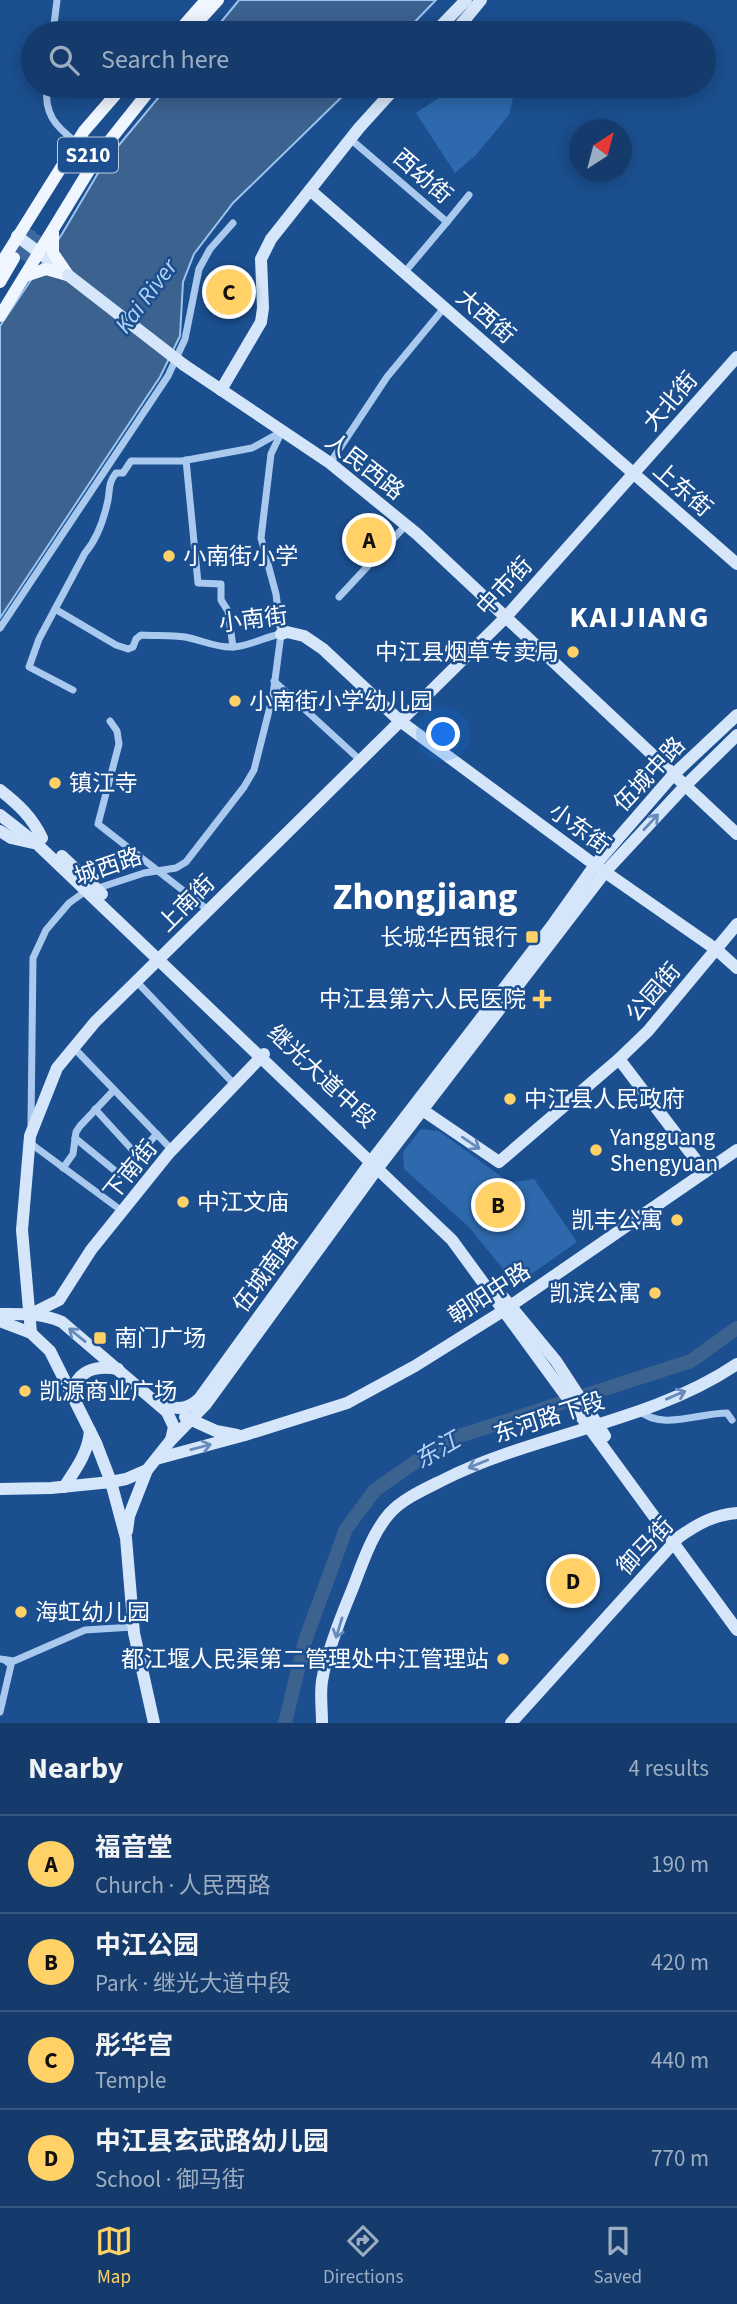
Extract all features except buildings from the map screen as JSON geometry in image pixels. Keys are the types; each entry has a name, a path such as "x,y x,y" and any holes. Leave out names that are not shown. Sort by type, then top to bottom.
{"main road":[{"path":"189,21 206,0"},
{"path":"193,21 218,0"},
{"path":"208,21 225,0"},
{"path":"0,265 76,142 112,98"},
{"name":"S210","path":"45,230 84,144 121,98"},
{"name":"S210","path":"45,230 98,140 133,98"},
{"path":"0,316 40,253 45,230 111,136 143,98"},
{"path":"45,230 55,258 68,275"},
{"path":"0,282 20,258 0,300"},
{"path":"26,276 46,269 68,275"}],"street":[{"path":"54,21 57,0"},
{"path":"445,21 466,0"},
{"path":"461,21 481,0"},
{"path":"47,98 50,115 57,128 76,142"},
{"path":"310,190 353,123 376,98"},
{"path":"221,390 261,322 261,259 271,239 386,98"},
{"path":"310,190 396,98"},
{"name":"西幼街","path":"355,142 447,222 404,273"},
{"name":"大西街","path":"310,190 634,474"},
{"path":"447,222 469,195"},
{"path":"0,628 168,376 185,339 199,269 210,249 233,223"},
{"name":"人民西路","path":"17,236 184,365 330,463 406,525 737,834"},
{"path":"330,463 387,377 444,308"},
{"name":"大北街","path":"634,474 737,357"},
{"path":"73,690 29,667 39,639 85,553 95,542 108,499 109,482 116,473 123,473 131,461 186,460 253,448 282,431"},
{"name":"城西路","path":"32,1333 22,1230 30,1139 33,958 46,930 69,903 92,890 144,873 176,868 186,862 254,770 274,681 281,634 276,594 261,538 271,454 282,431"},
{"path":"186,460 198,583 220,584 221,600 228,611 233,647"},
{"name":"上东街","path":"634,474 737,564"},
{"name":"中市街","path":"400,721 505,618 634,474"},
{"path":"339,597 406,525"},
{"name":"小南街","path":"55,609 116,645 128,649 141,635 186,637 205,644 233,647 287,632 304,636 323,649 400,721"},
{"path":"274,681 360,760"},
{"name":"伍城中路","path":"600,869 673,775 737,715"},
{"path":"110,721 117,731 119,744 97,824 208,910"},
{"name":"上南街","path":"30,1139 57,1069 95,1022 400,721"},
{"name":"小东街","path":"400,721 600,869 717,950 737,968"},
{"name":"伍城中路","path":"600,869 737,735"},
{"path":"0,790 33,820 40,841"},
{"path":"0,804 40,841"},
{"path":"0,815 21,826"},
{"path":"0,831 10,838 40,841"},
{"name":"继光大道中段","path":"40,841 376,1163 452,1240 551,1364 677,1540"},
{"name":"伍城南路","path":"157,1402 176,1409 186,1408 199,1399 600,869"},
{"name":"公园街","path":"419,1107 499,1162 620,1059 648,1031 737,924"},
{"path":"137,982 234,1084"},
{"path":"74,1048 172,1150"},
{"name":"下南街","path":"31,1314 59,1300 91,1250 172,1150 263,1055"},
{"path":"620,1059 705,1172"},
{"path":"64,1168 73,1154 80,1126 114,1090"},
{"path":"94,1109 137,1155"},
{"path":"75,1138 120,1174 157,1134"},
{"path":"30,1139 123,1212"},
{"name":"朝阳中路","path":"156,1459 245,1435 347,1402 415,1366 506,1308 737,1150"},
{"name":"伍城南路","path":"147,1470 171,1440 206,1404 376,1163"},
{"path":"0,1314 49,1316 62,1322 157,1402 172,1420 174,1427 171,1440"},
{"path":"0,1321 32,1333 53,1356 90,1430 111,1482 126,1538 133,1627 153,1723"},
{"name":"东河路下段","path":"322,1723 322,1680 345,1608 373,1541 390,1514 421,1491 477,1463 638,1410 716,1378 737,1364"},
{"path":"72,1395 76,1382 91,1368 118,1369"},
{"path":"157,1402 216,1431 245,1435"},
{"path":"638,1410 646,1417 663,1422 727,1413 732,1420"},
{"path":"64,1487 84,1456 89,1445 90,1430"},
{"path":"0,1489 111,1482 147,1470"},
{"path":"126,1538 129,1516 147,1470"},
{"name":"御马街","path":"511,1723 677,1540 700,1522 717,1515 737,1513"},
{"path":"677,1540 737,1616"},
{"path":"677,1540 737,1630"},
{"path":"2,1659 14,1661 27,1657 85,1630 133,1627"},
{"path":"0,1712 11,1664 2,1659"}],"shaded area":[{"path":"439,98 513,98 509,115 476,155 455,173 416,113"},
{"path":"421,1129 439,1131 510,1183 534,1179 577,1242 520,1282 511,1279 469,1227 404,1169 403,1152"}],"water":[{"path":"239,0 436,0 416,21 222,21"},
{"name":"Kai River","path":"158,98 341,98 233,203 194,254 183,282 180,336 160,377 0,618 0,326 62,234 104,163"}],"waterway":[{"name":"东江","path":"285,1723 305,1641 346,1529 375,1490 447,1440 691,1361 737,1328"}],"tunnel":[{"path":"455,20 473,0"},
{"path":"16,255 34,225"},
{"path":"24,261 42,231"}],"place":[{"name":"彤华宫","path":"229,292"},
{"name":"福音堂","path":"369,540"},
{"name":"小南街小学","path":"169,556"},
{"name":"中江县烟草专卖局","path":"573,652"},
{"name":"小南街小学幼儿园","path":"235,701"},
{"name":"镇江寺","path":"55,783"},
{"name":"长城华西银行","path":"532,937"},
{"name":"中江县第六人民医院","path":"542,999"},
{"name":"中江县人民政府","path":"510,1099"},
{"name":"Yangguang Shengyuan","path":"596,1150"},
{"name":"中江文庙","path":"183,1202"},
{"name":"中江公园","path":"498,1205"},
{"name":"凯丰公寓","path":"677,1220"},
{"name":"凯滨公寓","path":"655,1293"},
{"name":"南门广场","path":"100,1338"},
{"name":"凯源商业广场","path":"25,1391"},
{"name":"中江县玄武路幼儿园","path":"573,1581"},
{"name":"海虹幼儿园","path":"21,1612"},
{"name":"都江堰人民渠第二管理处中江管理站","path":"503,1659"}],"district":[{"name":"KAIJIANG","path":"640,617"},
{"name":"Zhongjiang","path":"425,896"}]}
